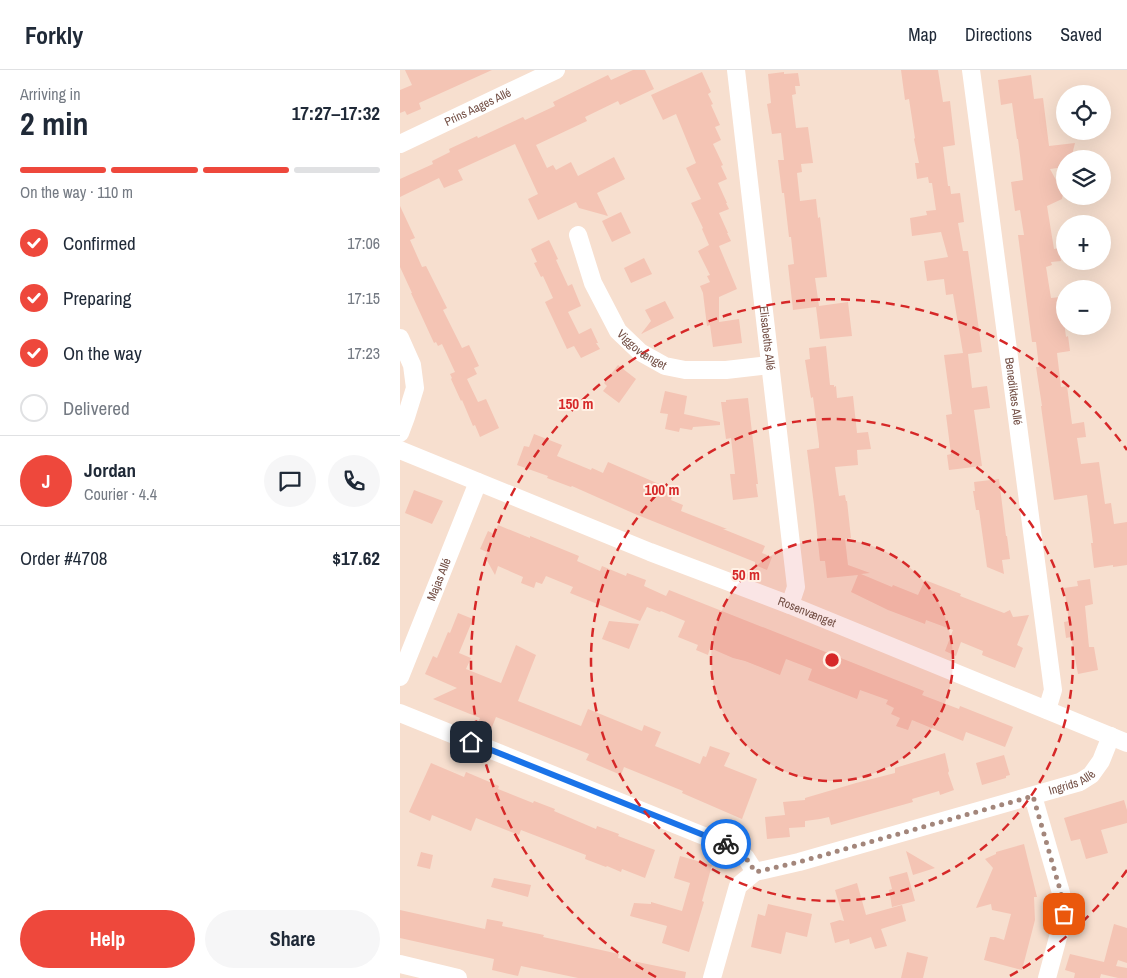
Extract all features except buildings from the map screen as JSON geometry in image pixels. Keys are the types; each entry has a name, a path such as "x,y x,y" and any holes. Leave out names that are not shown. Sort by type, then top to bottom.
{"street":[{"name":"Prins Aages Allé","path":"400,144 556,70"},
{"name":"Elisabeths Allé","path":"736,70 796,587 790,605"},
{"name":"Benediktes Allé","path":"971,70 1053,690 1047,710"},
{"name":"Viggovænget","path":"578,235 593,283 618,331 640,352 665,366 684,370 726,370 770,365"},
{"path":"400,338 412,365 415,388 400,433"},
{"name":"Rosenvænget","path":"400,450 650,552 790,605 1119,740"},
{"name":"Majas Allé","path":"400,677 478,482"},
{"path":"400,713 736,849 746,858 755,872 738,886 712,978"},
{"name":"Ingrids Allé","path":"755,872 799,862 1080,782 1091,775 1119,740"},
{"path":"1033,796 1061,893 1064,914 1047,978"},
{"path":"400,964 458,978"}],"shaded area":[{"path":"400,70 1127,70 1127,978 400,978"}],"way so far":[{"path":"726,844 736,849 746,858 755,872 799,862 1033,796 1061,893 1064,914"}],"route":[{"path":"471,742 726,844"}]}
